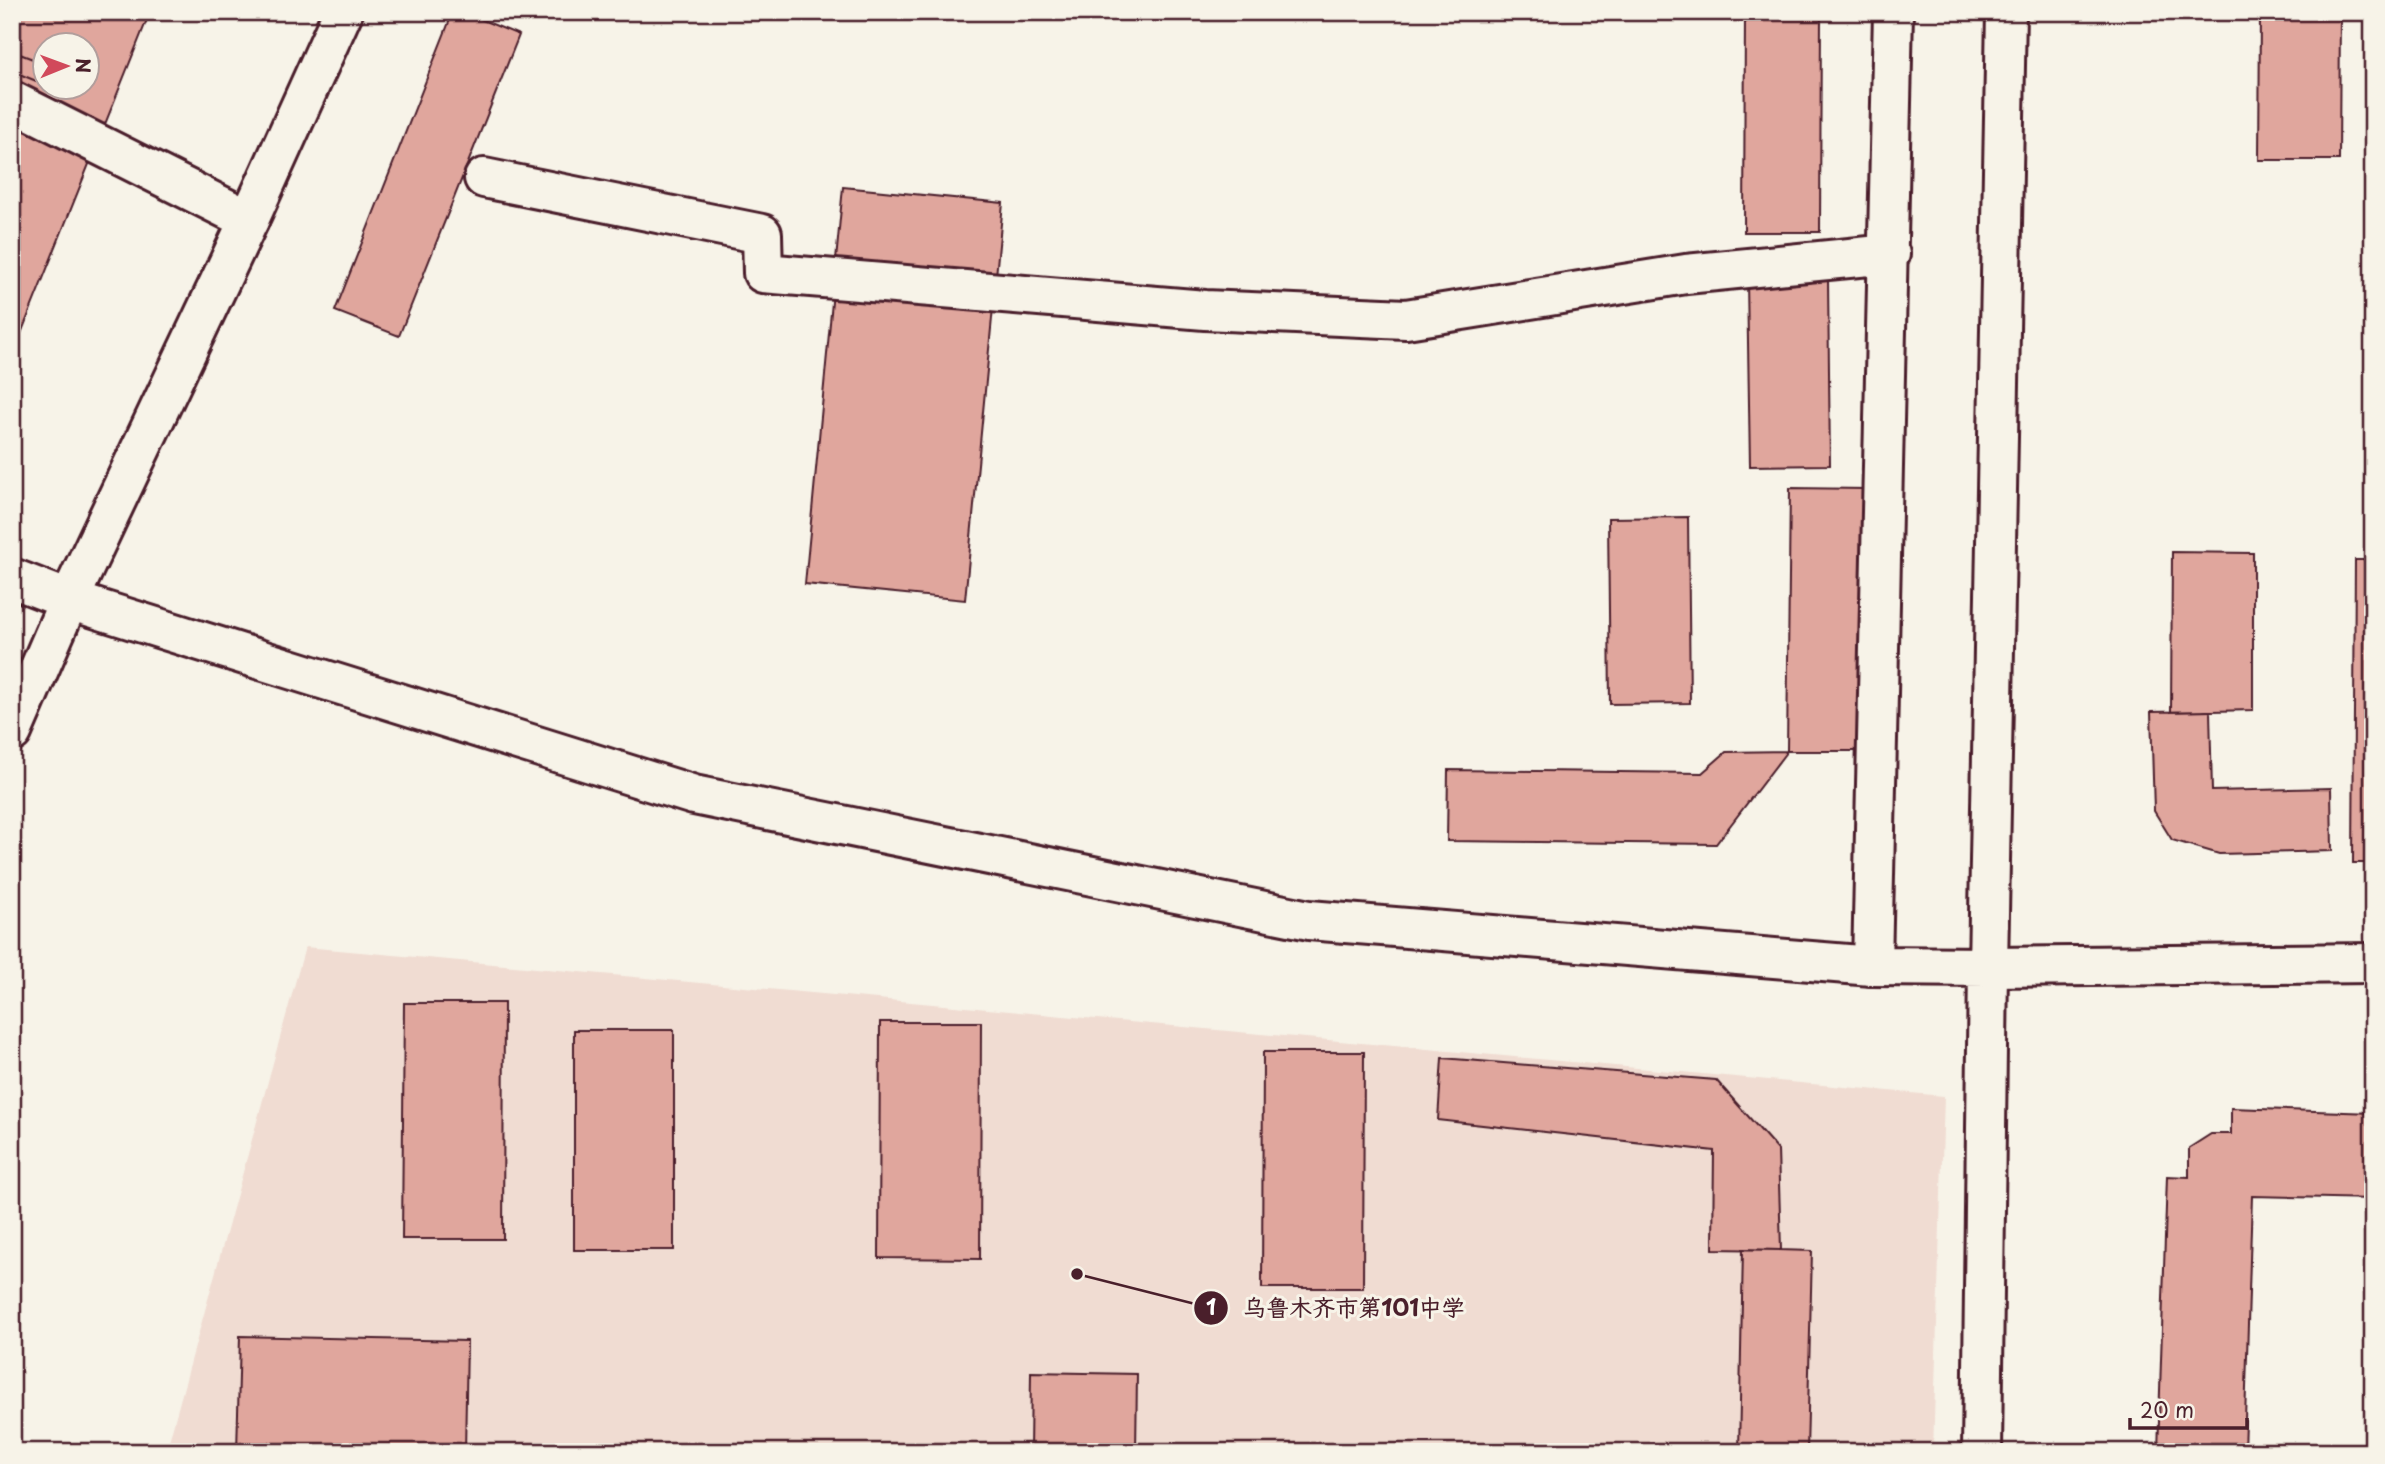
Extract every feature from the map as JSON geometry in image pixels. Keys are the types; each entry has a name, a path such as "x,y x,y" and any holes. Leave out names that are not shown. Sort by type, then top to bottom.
{"street":[{"path":"12,732 69,600 249,220 343,12"},
{"path":"1872,966 1894,12"},
{"path":"1982,1452 2006,12"},
{"path":"12,101 249,220"},
{"path":"484,178 762,234 762,274 1205,310 1406,319 1686,274 1890,254"},
{"path":"12,578 69,600 694,795 1309,920 1872,966 2373,963"}],"shaded area":[{"path":"305,947 1944,1096 1933,1452 166,1452"}],"building":[{"path":"18,12 150,12 12,356 12,71 32,79 32,102 102,102 102,32 32,32 32,59 12,51 12,25"},
{"path":"453,12 463,12 519,35 399,336 335,311"},
{"path":"1745,12 1821,12 1820,232 1744,232"},
{"path":"2260,12 2340,12 2339,160 2259,160"},
{"path":"12,51 32,59 32,79 12,71"},
{"path":"843,187 1003,203 965,600 805,584"},
{"path":"1828,279 1830,465 1750,466 1747,280"},
{"path":"1790,488 1867,489 1864,751 1787,751"},
{"path":"1688,517 1690,703 1610,704 1608,518"},
{"path":"2172,552 2253,553 2253,710 2171,712"},
{"path":"2355,560 2373,560 2373,863 2353,863"},
{"path":"2210,711 2212,791 2331,788 2332,851 2219,854 2172,840 2154,811 2151,712"},
{"path":"1787,751 1716,844 1447,841 1448,770 1702,773 1726,752"},
{"path":"404,1003 504,1003 503,1239 402,1239"},
{"path":"880,1022 981,1022 980,1259 879,1258"},
{"path":"574,1030 674,1030 674,1250 574,1250"},
{"path":"1263,1052 1364,1052 1363,1288 1262,1288"},
{"path":"1442,1058 1716,1080 1778,1150 1781,1250 1713,1249 1714,1151 1438,1120"},
{"path":"2231,1108 2373,1113 2373,1199 2252,1196 2244,1452 2158,1452 2167,1176 2189,1177 2189,1148 2211,1134 2231,1134"},
{"path":"1743,1249 1812,1251 1807,1452 1739,1452"},
{"path":"240,1336 467,1341 465,1452 237,1452"},
{"path":"1031,1372 1137,1374 1136,1452 1030,1452"}],"place":[{"name":"乌鲁木齐市第101中学","path":"1077,1274"}]}
